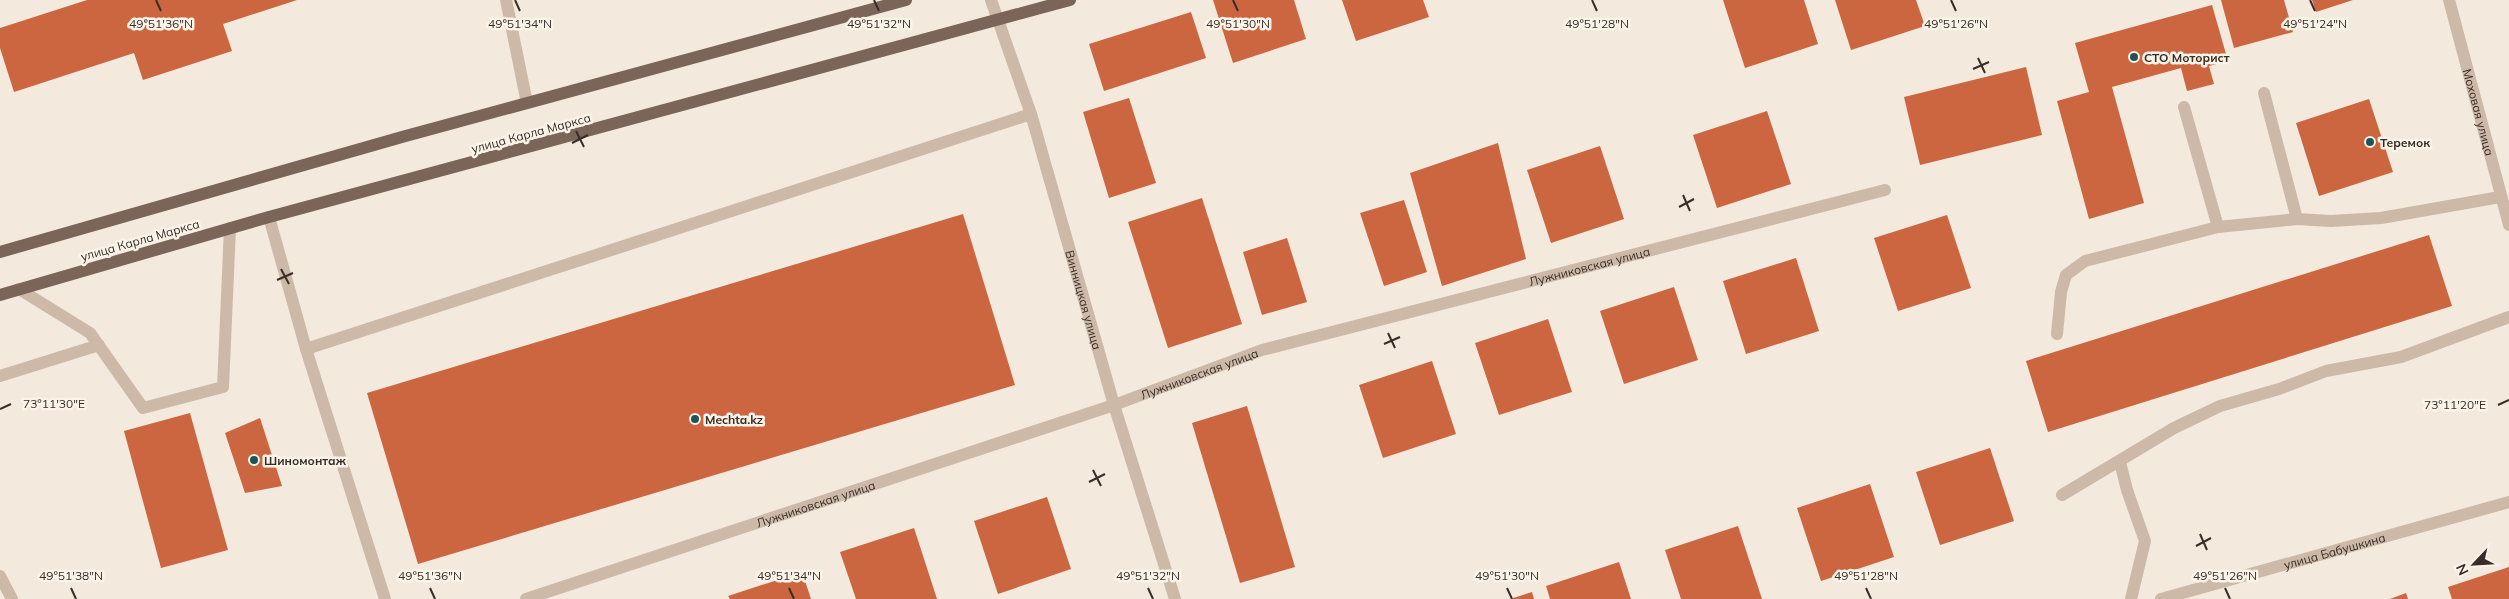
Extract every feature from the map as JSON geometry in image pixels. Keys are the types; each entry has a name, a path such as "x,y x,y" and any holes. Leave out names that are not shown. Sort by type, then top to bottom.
{"main road":[{"path":"0,252 240,182 906,0"},
{"name":"улица Карла Маркса","path":"0,295 269,217 1070,0"}],"street":[{"path":"506,0 527,104"},
{"name":"Винницкая улица","path":"991,0 1031,114 1114,404 1175,599"},
{"name":"Моховая улица","path":"2449,0 2509,225"},
{"path":"2264,93 2297,219"},
{"path":"2184,107 2218,226"},
{"path":"306,348 1031,114"},
{"name":"Лужниковская улица","path":"526,599 1114,404 1262,350 1885,190"},
{"path":"2057,334 2060,292 2066,274 2085,261 2218,226 2297,219 2331,221 2381,218 2500,197"},
{"path":"269,217 306,348 385,599"},
{"path":"19,289 90,333 143,408 223,387 230,228"},
{"path":"2062,495 2174,428 2220,406 2279,389 2326,371 2401,358 2509,316"},
{"path":"0,376 99,345"},
{"path":"2120,462 2127,490 2145,541 2131,599"},
{"name":"улица Бабушкина","path":"2161,599 2509,502"},
{"path":"0,576 12,599"}],"building":[{"path":"87,0 297,0 223,24 232,51 143,80 134,53 14,92 0,48 0,28"},
{"path":"1213,0 1294,0 1306,39 1233,63"},
{"path":"1342,0 1423,0 1429,17 1356,41"},
{"path":"1723,0 1804,0 1818,44 1745,68"},
{"path":"1835,0 1916,0 1925,26 1851,50"},
{"path":"2221,0 2284,0 2293,32 2234,48"},
{"path":"2312,0 2353,0 2316,12"},
{"path":"2212,5 2228,61 2209,66 2214,84 2187,91 2181,68 2112,87 2144,203 2089,219 2057,101 2089,92 2075,43"},
{"path":"1191,12 1206,58 1104,91 1089,44"},
{"path":"2026,67 2042,135 1920,165 1904,97"},
{"path":"1129,98 1156,183 1109,198 1083,112"},
{"path":"2369,99 2393,172 2319,196 2296,123"},
{"path":"1767,111 1791,184 1717,208 1693,135"},
{"path":"1498,143 1526,259 1442,286 1410,173"},
{"path":"1600,146 1624,219 1551,243 1527,170"},
{"path":"1202,198 1242,324 1168,348 1128,222"},
{"path":"1404,200 1427,272 1384,286 1360,213"},
{"path":"963,214 1015,385 418,564 367,393"},
{"path":"1947,215 1971,288 1898,311 1874,238"},
{"path":"2429,235 2452,306 2048,432 2026,361"},
{"path":"1287,238 1307,302 1262,315 1243,252"},
{"path":"1796,258 1819,331 1746,354 1723,281"},
{"path":"1674,287 1698,360 1624,384 1600,311"},
{"path":"1548,319 1572,392 1499,415 1475,343"},
{"path":"1432,361 1456,434 1383,458 1359,385"},
{"path":"1247,406 1295,567 1240,583 1192,423"},
{"path":"190,413 228,550 161,568 124,431"},
{"name":"Шиномонтаж","path":"260,418 282,486 245,493 225,433"},
{"path":"1990,448 2014,521 1940,545 1916,472"},
{"path":"1870,484 1894,557 1821,581 1797,508"},
{"path":"1047,497 1071,569 998,594 974,521"},
{"path":"1738,526 1762,599 1681,599 1665,550"},
{"path":"914,528 937,599 856,599 840,552"},
{"path":"1619,562 1631,599 1550,599 1546,586"},
{"path":"2509,567 2509,599 2452,599 2448,587"},
{"path":"802,572 811,599 730,599 728,596"},
{"path":"1532,592 1534,599 1510,599"},
{"path":"2406,593 2408,599 2390,599"}],"place":[{"name":"СТО Моторист","path":"2134,57"},
{"name":"Теремок","path":"2370,142"},
{"name":"Mechta.kz","path":"695,419"},
{"name":"Шиномонтаж","path":"254,460"}]}
